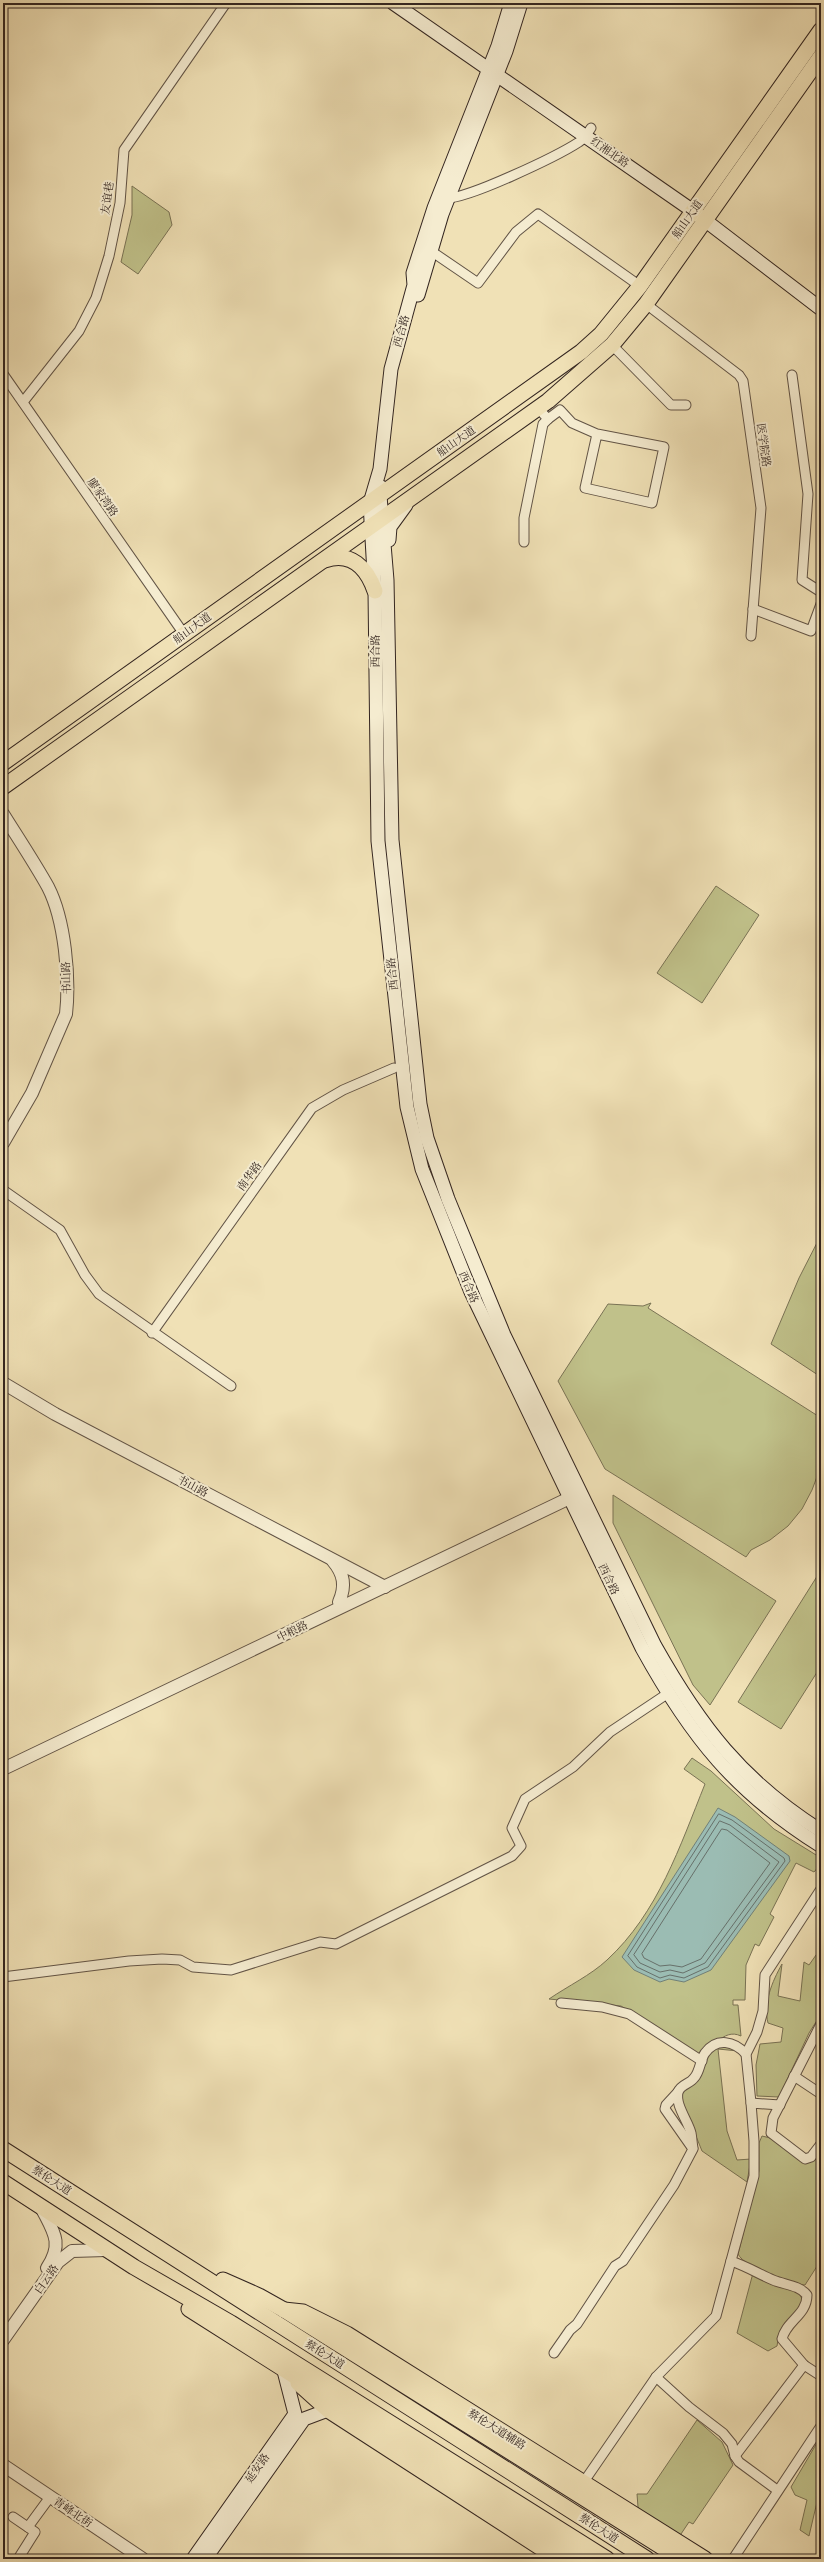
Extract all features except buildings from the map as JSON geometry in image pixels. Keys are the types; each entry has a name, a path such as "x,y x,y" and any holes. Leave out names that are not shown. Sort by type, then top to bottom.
{"main road":[{"name":"红湘北路","path":"393,3 494,67"},
{"name":"红湘北路","path":"408,3 494,67 702,212 821,298"},
{"name":"西合路","path":"494,67 511,3"},
{"name":"西合路","path":"521,3 494,67 443,198 429,245 398,370 370,527 375,591 378,841 407,1107 414,1141 436,1206 471,1292 574,1493 655,1646 696,1715 714,1739 766,1791 821,1831"},
{"name":"船山大道","path":"3,787 422,489 543,413 612,345 646,304 702,212 821,30"},
{"name":"船山大道","path":"3,762 581,352 601,334 702,212 821,56"},
{"name":"红湘北路","path":"702,212 821,309"},
{"path":"387,580 390,526 398,513 422,489"},
{"name":"西合路","path":"375,499 383,517 387,580 392,840 420,1104 436,1165 498,1321 642,1648 667,1694 705,1747 731,1776 791,1826 821,1846"},
{"path":"321,561 341,557 357,563 370,577 375,591"},
{"name":"蔡伦大道","path":"3,2149 647,2559"},
{"name":"蔡伦大道","path":"3,2182 106,2250 230,2323 607,2559"},
{"path":"180,2262 259,2296 284,2310 312,2329 681,2559"},
{"path":"134,2267 193,2312 583,2559"},
{"name":"蔡伦大道辅路","path":"284,2310 303,2312 347,2334 705,2559"},
{"path":"284,2371 328,2410 558,2559"},
{"name":"延安路","path":"193,2559 295,2414 284,2371"},
{"name":"延安路","path":"205,2559 304,2419 328,2410"}],"street":[{"name":"友谊巷","path":"23,402 79,331 96,298 109,256 120,203 124,150 226,3"},
{"path":"443,198 462,196 532,167 581,141 588,132"},
{"path":"429,245 478,283 516,232 538,214 640,286"},
{"name":"医学院路","path":"646,304 739,375 742,380 761,508 751,636"},
{"path":"612,345 671,405 686,405"},
{"name":"廖家湾路","path":"3,374 184,634"},
{"path":"792,375 808,494 802,580 821,592"},
{"path":"524,542 524,518 543,424 543,413 560,410 572,423 597,434 664,447 652,503 585,488 597,434"},
{"path":"753,609 811,631 821,604"},
{"name":"书山路","path":"3,814 50,895 59,919 66,961 68,1002 66,1014 32,1093 3,1143"},
{"name":"南华路","path":"152,1333 312,1108 343,1090 394,1068"},
{"path":"3,1190 60,1230 85,1275 99,1294 152,1333 231,1386"},
{"name":"书山路","path":"3,1382 55,1414 381,1585"},
{"name":"中粮路","path":"3,1769 574,1493"},
{"path":"331,1558 339,1569 344,1581 339,1602"},
{"name":"中粮路","path":"3,1762 339,1602 381,1585"},
{"path":"3,1977 129,1961 162,1959 180,1960 193,1967 231,1970 320,1942 336,1944 512,1856 521,1846 512,1828 525,1799 574,1767 610,1732 667,1694"},
{"path":"583,2482 656,2377 716,2316 754,2176 754,2142 746,2054 757,2032 763,2011 765,1975 818,1900 821,1889"},
{"path":"561,2003 602,2007 629,2014 702,2061"},
{"path":"821,2024 780,2105 772,2125 771,2132 775,2137 808,2160 821,2144"},
{"path":"693,2149 665,2109 666,2105 683,2085 694,2078 705,2053 715,2044 724,2041 741,2048 746,2054"},
{"path":"794,2076 821,2094"},
{"path":"554,2353 570,2330 577,2324 615,2266 623,2261 674,2185 693,2149 691,2133 679,2101 678,2092"},
{"path":"751,2103 780,2105"},
{"name":"白云路","path":"3,2331 54,2258 57,2240 41,2207"},
{"name":"白云路","path":"3,2340 58,2262 72,2251 106,2250"},
{"path":"731,2261 750,2267 773,2280 798,2288 807,2295 804,2309 787,2327 782,2339 804,2365 821,2376"},
{"path":"735,2456 804,2365"},
{"path":"656,2377 688,2407 723,2433 732,2444 735,2456 739,2462 777,2490"},
{"path":"733,2559 777,2490 821,2426"},
{"name":"青峰北街","path":"3,2465 143,2559"},
{"path":"28,2527 50,2497"},
{"path":"13,2517 35,2532 34,2537 18,2559"}],"green space":[{"path":"132,186 169,212 172,225 138,274 121,262 132,215"},
{"path":"716,886 759,915 702,1003 657,973"},
{"path":"821,1235 821,1377 771,1344 799,1278"},
{"path":"651,1303 648,1308 818,1416 821,1423 821,1466 812,1490 802,1509 788,1526 770,1540 751,1550 746,1557 605,1469 558,1381 608,1304 643,1306"},
{"path":"613,1495 776,1601 710,1705 693,1685 613,1523"},
{"path":"821,1570 821,1666 781,1729 738,1702"},
{"path":"692,1758 711,1771 774,1829 821,1858 821,1864 814,1872 796,1863 770,1914 774,1917 759,1946 755,1944 746,1965 745,2000 733,2000 733,2005 738,2005 741,2036 734,2034 723,2037 708,2050 697,2054 621,2006 549,1999 587,1976 607,1960 625,1941 654,1900 666,1878 705,1784 684,1769"},
{"path":"821,1948 821,2014 809,2033 779,2097 757,2096 756,2065 760,2044 781,2042 783,2028 768,2023 767,2015 769,1993 775,1978 782,1964 778,1996 800,2001 804,1962 809,1965"},
{"path":"726,2044 738,2051 718,2049 727,2131 737,2160 751,2159 747,2182 702,2151 681,2099 681,2092 711,2051"},
{"path":"762,2136 775,2141 804,2161 811,2162 821,2152 821,2260 805,2285 789,2282 758,2270 749,2265 738,2254 759,2171 759,2143"},
{"path":"753,2273 759,2277 800,2293 802,2300 797,2312 781,2332 778,2338 777,2346 768,2351 737,2333"},
{"path":"697,2420 722,2442 733,2465 693,2524 689,2522 679,2537 641,2511 638,2507 637,2494 647,2494"},
{"path":"821,2436 821,2485 809,2536 800,2530 807,2500 795,2495 791,2487"}],"water":[{"path":"718,1808 735,1817 789,1856 790,1861 711,1970 684,1982 669,1979 660,1982 634,1970 622,1957"}]}
